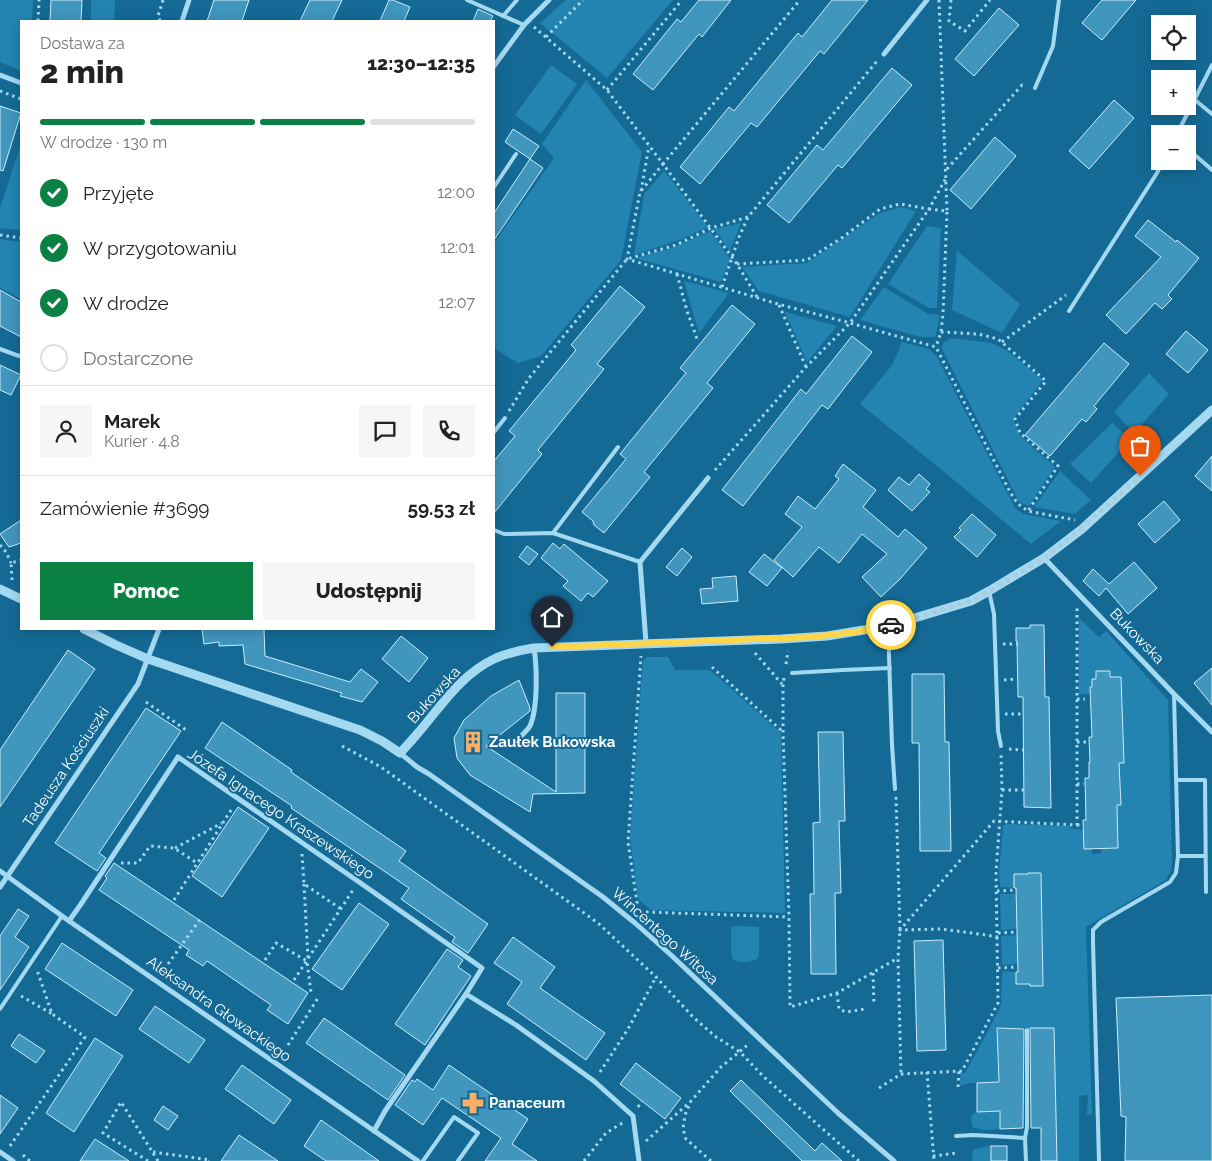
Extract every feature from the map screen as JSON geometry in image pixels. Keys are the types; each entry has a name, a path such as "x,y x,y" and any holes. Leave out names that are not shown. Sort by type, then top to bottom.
{"street":[{"path":"182,20 189,0"},
{"path":"495,65 524,25 549,0"},
{"path":"884,54 927,0"},
{"path":"0,75 20,83"},
{"name":"Bukowska","path":"400,754 444,700 464,680 496,658 517,651 534,648 827,636 888,626 971,601 1044,558 1082,528 1212,410"},
{"path":"646,643 640,562 708,478"},
{"name":"Bukowska","path":"1044,558 1212,732"},
{"path":"0,589 20,599"},
{"path":"86,630 148,659 351,726 382,741 400,754"},
{"name":"Tadeusza Kościuszki","path":"0,887 138,684 159,630"},
{"path":"517,740 530,726 535,703 536,662 534,648"},
{"name":"Wincentego Witosa","path":"400,754 603,897 635,923 838,1113 894,1161"},
{"name":"Józefa Ignacego Kraszewskiego","path":"69,921 178,757 301,841 482,968 385,1111 374,1131"},
{"name":"Aleksandra Głowackiego","path":"0,871 69,921 418,1161"},
{"path":"466,994 516,1025 594,1081 633,1116 639,1161"},
{"path":"0,1152 13,1161"}],"lane":[{"path":"466,0 524,25"},
{"path":"503,16 517,0"},
{"path":"1035,88 1053,46 1059,0"},
{"path":"1196,96 1212,65"},
{"path":"1196,102 1212,114"},
{"path":"495,186 516,154"},
{"path":"1196,156 1212,170"},
{"path":"1069,311 1158,170"},
{"path":"0,349 20,356"},
{"path":"495,431 505,418"},
{"path":"553,533 618,447"},
{"path":"495,530 504,534 553,533 640,562"},
{"path":"989,591 994,614 997,714 1001,746"},
{"path":"888,626 895,789"},
{"path":"792,673 890,668"},
{"path":"1099,1161 1093,930 1101,922 1170,882 1176,873 1178,856 1174,694"},
{"path":"1176,780 1205,780 1206,892"},
{"path":"1178,856 1205,856"},
{"path":"0,1009 62,916"},
{"path":"1026,1161 1027,1030"},
{"path":"423,1161 454,1117 478,1133 458,1161"},
{"path":"956,1136 1025,1138"}],"path":[{"path":"38,20 40,0"},
{"path":"160,20 158,16 163,0"},
{"path":"546,37 583,0"},
{"path":"607,90 682,0"},
{"path":"640,192 800,0"},
{"path":"939,0 948,211 941,332 936,348 1018,504 1028,511 1077,520"},
{"path":"951,0 950,21 965,30 990,0"},
{"path":"535,27 607,90 732,257 757,298"},
{"path":"722,287 748,217 884,54"},
{"path":"946,170 1022,85 1030,89 1035,88"},
{"path":"0,92 20,99"},
{"path":"505,418 529,378 627,258 649,145"},
{"path":"708,478 806,367 850,323 929,209 946,178"},
{"path":"737,264 807,260 843,237 880,209 900,204 948,211"},
{"path":"627,258 676,245 711,228 748,217"},
{"path":"0,235 20,238"},
{"path":"627,258 757,298 936,348"},
{"path":"677,274 687,311 698,339"},
{"path":"1002,342 1071,292"},
{"path":"778,304 806,367"},
{"path":"941,332 978,334 998,339 1046,380 1015,419 1020,433 1058,466 1028,511"},
{"path":"0,545 6,552 11,564 12,584"},
{"path":"11,564 20,560"},
{"path":"1077,604 1077,825"},
{"path":"789,648 783,684 783,732 790,1007 837,993 898,958"},
{"path":"754,651 783,684"},
{"path":"637,903 628,842 641,656"},
{"path":"712,667 783,732"},
{"path":"1077,699 1085,699"},
{"path":"146,702 186,730"},
{"path":"997,714 1023,714"},
{"path":"1077,742 1089,742"},
{"path":"342,746 381,767 598,923 656,976 694,1017 716,1037 740,1052 764,1077 858,1161"},
{"path":"879,1088 901,1074 962,1071 998,1003 996,872 1002,790 1001,746"},
{"path":"1077,784 1084,784"},
{"path":"895,789 900,930 898,958 901,1074"},
{"path":"1002,790 1024,790"},
{"path":"174,900 238,798"},
{"path":"900,930 994,821 1082,825"},
{"path":"174,848 223,823"},
{"path":"301,841 311,993"},
{"path":"120,863 138,863 150,846 174,848 197,863"},
{"path":"294,980 359,882"},
{"path":"304,884 341,909"},
{"path":"997,891 1016,890"},
{"path":"646,912 789,917"},
{"path":"168,964 201,918"},
{"path":"900,930 941,930 998,935 1017,932"},
{"path":"265,960 276,943 308,960"},
{"path":"34,958 52,1014"},
{"path":"998,968 1018,967"},
{"path":"872,973 874,1005"},
{"path":"594,1081 628,1029 656,976"},
{"path":"10,1146 85,1037 12,990"},
{"path":"837,993 838,1010 846,1012 865,1009"},
{"path":"288,1045 318,998"},
{"path":"644,1143 691,1101 721,1067 758,1038"},
{"path":"958,1087 959,1071"},
{"path":"926,1072 934,1161"},
{"path":"691,1101 684,1115 683,1129 686,1139 711,1161"},
{"path":"148,1161 103,1133 121,1102 158,1161"},
{"path":"584,1161 606,1133 633,1116"},
{"path":"152,1152 209,1161"},
{"path":"933,1156 957,1153"}],"shaded area":[{"path":"0,0 33,0 32,20 20,20 20,71 0,62"},
{"path":"91,0 115,0 114,20 91,20"},
{"path":"566,0 673,0 607,78 540,23"},
{"path":"551,65 577,84 541,134 515,115"},
{"path":"586,80 642,152 621,260 541,356 518,363 495,349 495,242 554,158 542,144"},
{"path":"20,147 20,230 0,228 0,208"},
{"path":"664,171 708,227 679,240 634,255 644,194"},
{"path":"900,207 916,211 850,317 759,291 742,267 807,263 880,213"},
{"path":"741,223 730,251 714,229"},
{"path":"927,226 941,228 937,308 929,308 888,284"},
{"path":"710,231 730,259 721,282 635,258 675,247"},
{"path":"0,239 20,242 20,298 0,288"},
{"path":"957,251 1020,304 1002,333 952,310"},
{"path":"684,281 729,293 699,333"},
{"path":"884,287 928,314 940,315 935,337 920,337 860,320"},
{"path":"785,312 837,326 807,362"},
{"path":"952,338 991,343 1006,350 1043,380 1013,419 1020,436 1055,467 1029,506 1019,502 942,349 943,343"},
{"path":"902,342 929,349 937,357 1015,508 1023,514 1061,521 1031,544 860,404 893,364"},
{"path":"1149,373 1169,394 1134,433 1114,412"},
{"path":"1112,423 1130,439 1091,483 1070,464"},
{"path":"1060,471 1091,500 1075,514 1034,507"},
{"path":"1079,618 1099,637 1106,631 1168,700 1172,861 1171,870 1166,880 1086,927 1092,1114 1087,1115 1088,1095 1079,1096 1079,1161 1057,1161 1038,1028 997,1028 1000,1129 984,1130 972,1127 971,1116 977,1112 990,1112 989,1101 977,1101 977,1094 980,1093 979,1083 960,1086 960,1073 965,1073 1001,1005 1002,971 1016,972 1016,984 1043,986 1041,873 1014,874 1014,888 1000,887 999,871 1003,826 1007,824 1071,826 1071,829 1083,830 1084,849 1092,849 1092,854 1101,853 1101,848 1118,847 1117,805 1121,805 1119,763 1124,763 1110,671 1096,671 1096,679 1092,679 1090,694 1079,694"},
{"path":"647,657 668,657 675,670 710,670 781,733 785,913 651,910 638,899 630,837 643,661"},
{"path":"1000,894 1016,894 1017,929 1001,930"},
{"path":"731,927 759,927 759,954 755,960 739,962 733,960 731,953"},
{"path":"1017,935 1017,964 1002,965 1001,936"},
{"path":"991,1145 991,1161 972,1161 973,1150"}],"building":[{"path":"51,0 82,0 81,20 50,20"},
{"path":"214,0 249,0 242,20 207,20"},
{"path":"310,0 342,0 332,20 300,20"},
{"path":"389,0 410,7 404,20 380,20"},
{"path":"699,0 731,0 702,37 699,34 653,90 633,74 677,19 681,22"},
{"path":"832,0 868,0 824,54 820,51 757,127 751,123 700,184 680,167 729,107 734,111 798,33 802,37"},
{"path":"1102,0 1136,0 1102,40 1082,23"},
{"path":"999,8 1019,25 974,76 955,59"},
{"path":"478,9 493,16 491,20 473,20"},
{"path":"892,68 912,85 842,168 838,165 789,223 767,205 817,145 823,150"},
{"path":"1114,100 1134,118 1089,169 1069,151"},
{"path":"0,106 20,113 20,116 3,171 0,170"},
{"path":"513,129 539,146 530,159 505,142"},
{"path":"995,137 1016,156 971,209 950,190"},
{"path":"530,159 543,168 495,239 495,212"},
{"path":"1148,220 1199,258 1168,295 1172,299 1162,309 1155,303 1126,334 1106,315 1161,257 1135,236"},
{"path":"620,286 645,307 597,364 604,369 538,450 542,454 495,512 495,460 515,436 509,431 576,350 571,345"},
{"path":"0,290 20,301 20,336 0,326"},
{"path":"732,305 755,324 707,383 713,388 644,472 650,477 604,533 582,512 626,459 620,454 686,373 680,368"},
{"path":"1186,331 1208,350 1188,373 1166,354"},
{"path":"852,336 872,352 828,409 822,405 743,506 722,490 801,389 806,394"},
{"path":"1104,343 1129,364 1094,406 1097,409 1086,422 1082,419 1050,456 1025,435"},
{"path":"0,365 20,375 11,395 0,390"},
{"path":"1212,456 1212,491 1195,476"},
{"path":"843,464 876,490 863,507 898,537 905,529 927,548 900,579 881,597 862,577 887,554 862,534 839,563 819,547 793,577 774,560 802,527 785,514 798,496 815,509 839,479 835,476"},
{"path":"919,474 930,484 926,489 930,492 912,511 888,490 899,477 909,485"},
{"path":"1164,501 1180,520 1155,543 1138,524"},
{"path":"972,514 996,535 977,557 954,537 961,530 959,528"},
{"path":"20,521 20,543 9,547 0,534"},
{"path":"553,543 560,549 564,544 608,581 593,597 588,593 581,601 563,586 568,581 541,558"},
{"path":"527,546 538,554 529,565 519,557"},
{"path":"682,548 692,557 677,576 666,567"},
{"path":"764,554 782,568 767,586 749,572"},
{"path":"1134,562 1157,588 1128,614 1106,588 1099,596 1083,581 1093,569 1109,584"},
{"path":"736,576 738,601 702,604 700,589 713,588 712,578"},
{"path":"1030,625 1044,625 1045,697 1049,697 1051,808 1024,807 1023,697 1018,697 1016,628 1030,628"},
{"path":"202,630 264,630 265,656 350,682 361,669 378,682 362,702 340,696 342,693 245,664 243,645 219,646 219,642 204,644"},
{"path":"401,636 428,658 409,682 382,659"},
{"path":"68,650 95,669 0,807 0,750"},
{"path":"1212,668 1212,705 1194,683"},
{"path":"1096,671 1110,671 1110,677 1121,677 1124,763 1119,763 1121,805 1117,805 1118,848 1084,849 1083,820 1086,820 1085,778 1089,778 1089,737 1092,737 1090,687 1092,687 1092,679 1096,679"},
{"path":"912,674 944,674 945,742 949,742 951,851 920,851 919,743 912,743"},
{"name":"Zaułek Bukowska","path":"519,680 530,711 486,746 556,792 556,693 585,693 585,793 533,794 530,812 470,775 457,758 454,738 464,720 491,696"},
{"path":"146,708 181,731 99,853 106,858 97,871 55,843"},
{"path":"222,722 406,851 399,861 488,924 468,953 452,942 455,937 401,899 409,888 205,748"},
{"path":"818,732 843,732 845,821 839,821 841,893 835,893 836,974 811,974 810,894 814,894 813,823 820,822"},
{"path":"238,807 269,828 222,897 192,876"},
{"path":"114,863 308,993 288,1024 267,1010 271,1005 207,961 203,966 186,955 189,950 99,890 107,878 105,876"},
{"path":"1041,873 1043,986 1016,984 1016,972 1018,972 1014,874"},
{"path":"359,903 389,924 342,990 312,969"},
{"path":"18,909 29,916 15,937 29,947 0,990 0,936"},
{"path":"513,937 555,967 540,988 605,1033 586,1060 507,1004 522,982 494,963"},
{"path":"943,940 946,1050 917,1051 914,941"},
{"path":"62,943 133,990 116,1016 45,969"},
{"path":"447,949 463,960 458,967 471,976 425,1045 395,1024"},
{"path":"1212,995 1212,1161 1125,1161 1126,1117 1121,1116 1116,998"},
{"path":"155,1006 205,1040 189,1063 139,1029"},
{"path":"324,1018 405,1075 388,1100 306,1043"},
{"path":"997,1028 1024,1029 1023,1128 1000,1129 1000,1111 977,1112 977,1083 999,1082"},
{"path":"1030,1028 1054,1028 1057,1161 1041,1161 1041,1128 1031,1128"},
{"path":"19,1034 45,1051 36,1063 11,1046"},
{"path":"95,1038 123,1056 74,1132 46,1113"},
{"path":"636,1063 681,1098 665,1119 620,1084"},
{"path":"242,1065 291,1100 274,1124 225,1089"},
{"path":"449,1065 528,1119 512,1144 537,1161 485,1161 501,1138 442,1098 423,1125 395,1105 412,1080 415,1082 417,1079 433,1090"},
{"path":"741,1080 815,1151 822,1143 842,1161 802,1161 730,1091"},
{"path":"0,1095 18,1108 0,1134"},
{"path":"163,1106 178,1116 168,1130 154,1120"},
{"path":"321,1120 379,1161 326,1161 304,1146"},
{"path":"239,1135 278,1161 221,1161"},
{"path":"95,1139 129,1161 80,1161"},
{"path":"991,1146 1007,1146 1007,1161 991,1161"}],"way so far":[{"path":"891,625 971,601 1000,585 1044,558 1082,528 1140,476"}],"place":[{"name":"Zaułek Bukowska","path":"473,742"},
{"name":"Panaceum","path":"473,1103"}],"route":[{"path":"552,647 812,637 855,632 891,625"}]}
